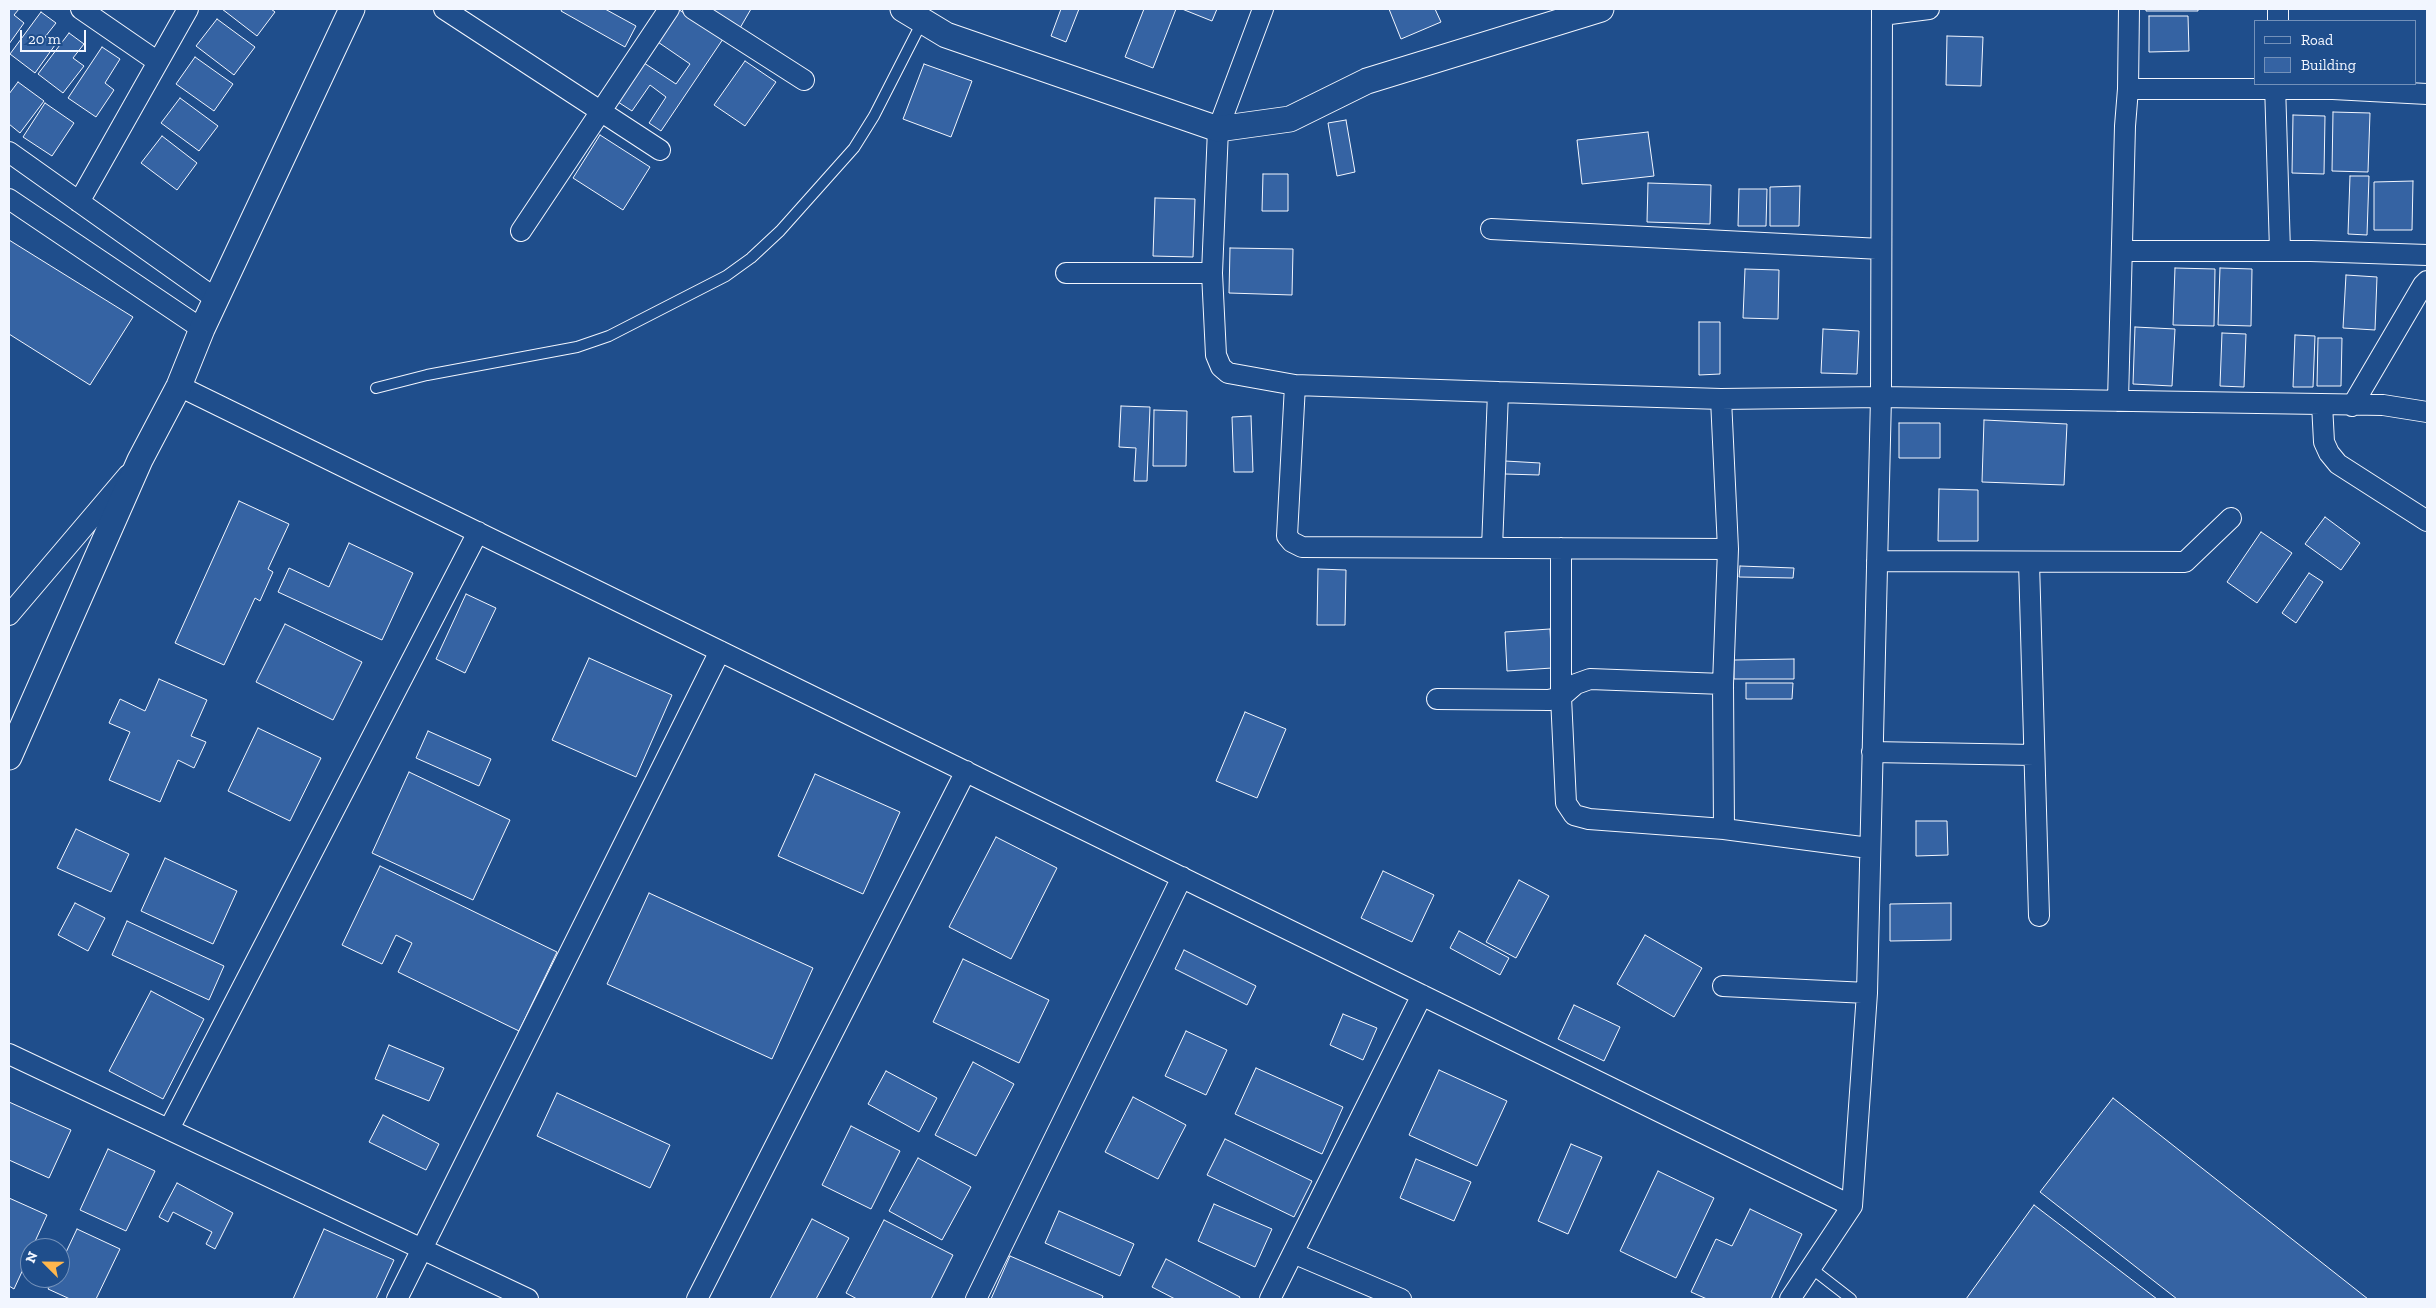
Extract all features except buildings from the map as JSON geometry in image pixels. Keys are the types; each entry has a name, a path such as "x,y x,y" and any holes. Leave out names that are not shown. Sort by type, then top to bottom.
{"street":[{"path":"81,9 158,62"},
{"path":"79,202 188,9"},
{"path":"9,757 140,460 179,386 202,329 352,9"},
{"path":"444,9 660,150"},
{"path":"521,231 669,9"},
{"path":"693,9 804,80"},
{"path":"1263,9 1218,128 1212,273 1216,355 1221,367 1228,373 1295,385 1498,392 1721,399 1881,397 2383,405 2427,412"},
{"path":"913,15 946,35 1218,128 1290,119 1367,81 1601,9"},
{"path":"1790,1299 1852,1206 1867,994 1881,397 1882,12 1929,9"},
{"path":"2118,400 2125,126 2128,88 2127,11"},
{"path":"2128,88 2275,86 2427,94"},
{"path":"2275,86 2280,251"},
{"path":"9,152 216,299"},
{"path":"9,199 202,329"},
{"path":"1491,229 1882,249"},
{"path":"2123,251 2280,251 2427,255"},
{"path":"1066,273 1212,273"},
{"path":"2352,406 2422,285 2427,281"},
{"path":"1295,385 1287,536 1292,542 1302,547 1728,549"},
{"path":"179,386 1852,1206"},
{"path":"1492,548 1498,392"},
{"path":"1721,399 1728,549 1723,684 1724,829"},
{"path":"2322,404 2324,442 2328,453 2338,464 2427,522"},
{"path":"9,615 140,460"},
{"path":"1877,560 2185,562 2231,518"},
{"path":"169,1129 478,532"},
{"path":"1561,548 1561,697 1566,803 1574,815 1588,819 1724,829 1869,848"},
{"path":"2030,562 2038,916"},
{"path":"397,1299 720,651"},
{"path":"1436,699 1549,700 1561,697 1576,684 1590,679 1723,684"},
{"path":"1872,752 2034,755"},
{"path":"697,1299 966,771"},
{"path":"976,1299 1182,878"},
{"path":"1723,986 1867,994"},
{"path":"1270,1299 1422,995"},
{"path":"9,1054 528,1299"},
{"path":"1293,1253 1401,1299"}],"lane":[{"path":"376,388 427,375 577,347 609,336 726,276 751,258 780,231 854,148 874,116 913,15"},
{"path":"1811,1268 1851,1299"}]}
